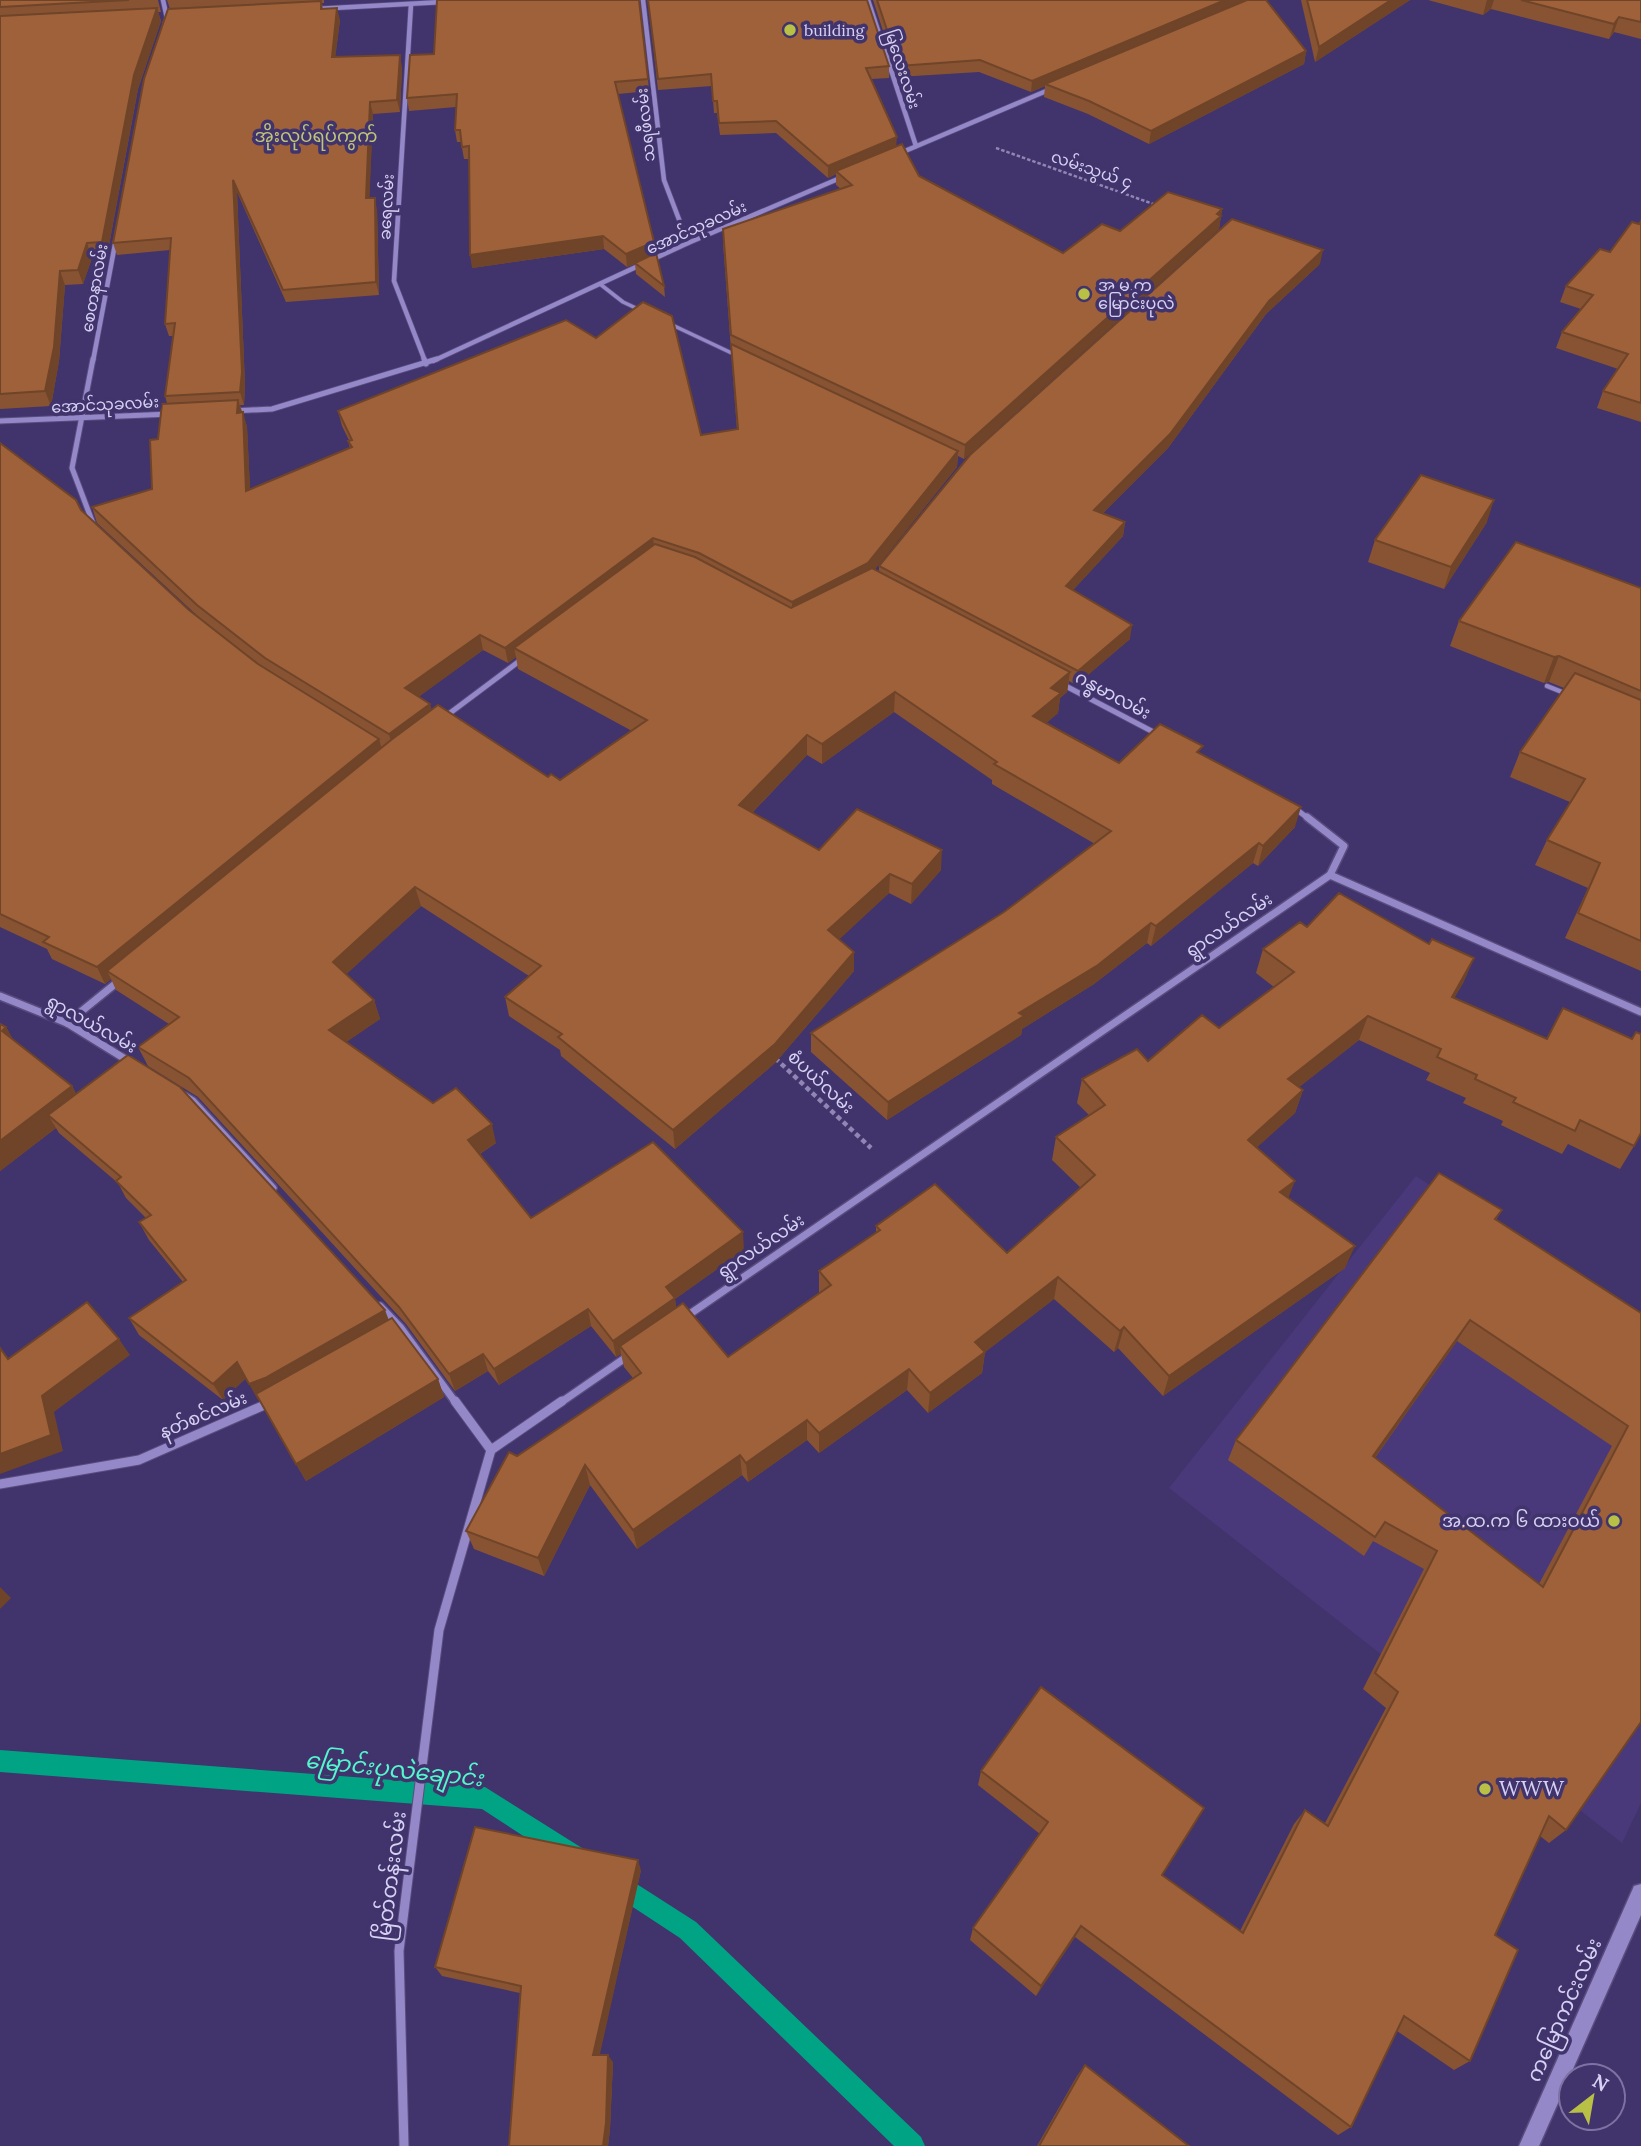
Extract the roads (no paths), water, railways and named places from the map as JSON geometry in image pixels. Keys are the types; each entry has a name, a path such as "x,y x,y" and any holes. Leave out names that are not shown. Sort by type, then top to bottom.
{"main road":[{"name":"ကမြောကင်းလမ်း","path":"1529,2146 1641,1893"}],"street":[{"path":"163,0 167,18 163,30"},
{"name":"သရဖီလမ်း","path":"643,0 664,180 688,243"},
{"name":"မြလေးလမ်း","path":"868,0 916,146"},
{"path":"302,10 453,1"},
{"name":"ခရေလမ်း","path":"411,4 394,281 426,364"},
{"path":"153,18 181,17"},
{"path":"891,156 1062,84"},
{"name":"အောင်သုခလမ်း","path":"218,412 272,409 426,364 688,243 855,172"},
{"name":"စေတနာလမ်း","path":"101,533 91,524 72,468 118,226"},
{"name":"အောင်သုခလမ်း","path":"0,421 178,413"},
{"path":"437,723 525,657"},
{"name":"ဂန္ဓမာလမ်း","path":"1056,681 1167,740"},
{"path":"1290,805 1345,845 1330,875 1641,1012"},
{"name":"ရွာလယ်လမ်း","path":"673,1326 1330,875"},
{"path":"67,1024 130,972"},
{"name":"ရွာလယ်လမ်း","path":"0,996 67,1024 136,1066"},
{"path":"182,1094 193,1101 278,1194"},
{"path":"372,1297 401,1328 491,1450 639,1349"},
{"path":"389,1335 401,1328"},
{"name":"နတ်စင်လမ်း","path":"0,1485 139,1460 260,1409 283,1395"},
{"name":"မြိတ်တန်းလမ်း","path":"404,2146 399,1951 435,1657 439,1630 491,1450"}],"lane":[{"path":"600,284 623,302 648,313"},
{"path":"660,319 745,360"},
{"path":"1547,686 1571,695"}],"waterway":[{"name":"မြောင်းပုလဲချောင်း","path":"0,1761 485,1798 574,1856"},
{"name":"မြောင်းပုလဲချောင်း","path":"618,1884 688,1930 912,2146"}],"place":[{"name":"building","path":"790,30"},
{"name":"အ.မ.က မြောင်းပုလဲ","path":"1084,294"},
{"name":"အ.ထ.က ၆ ထားဝယ်","path":"1614,1521"},
{"name":"WWW","path":"1485,1789"}],"district":[{"name":"အိုးလုပ်ရပ်ကွက်","path":"316,136"}]}
